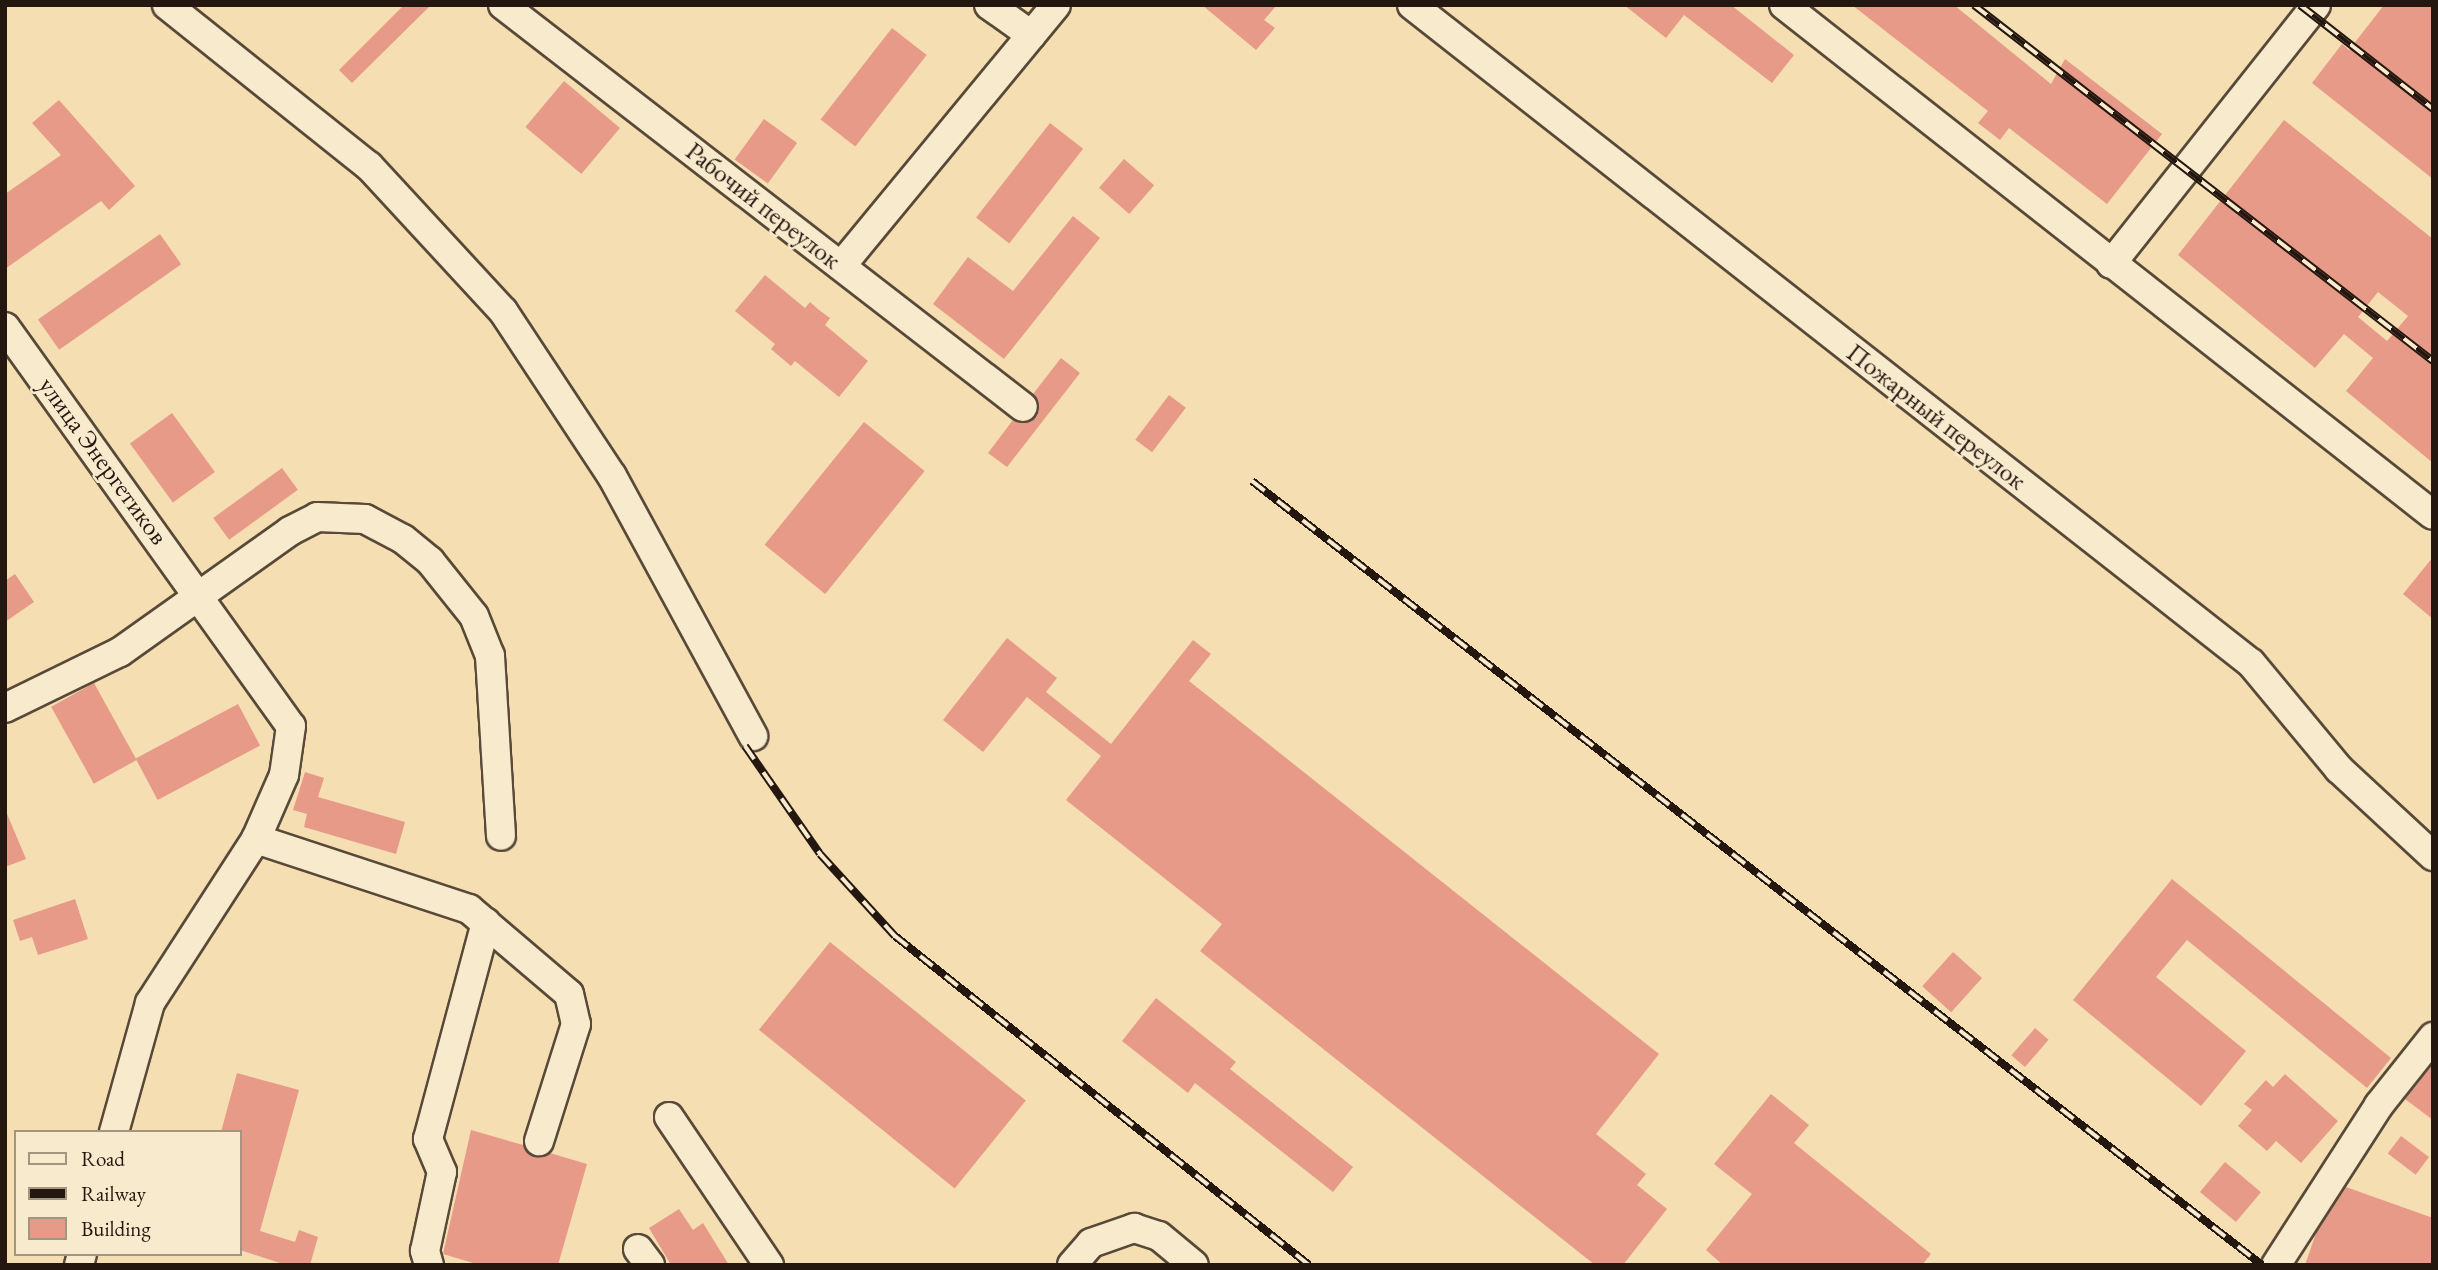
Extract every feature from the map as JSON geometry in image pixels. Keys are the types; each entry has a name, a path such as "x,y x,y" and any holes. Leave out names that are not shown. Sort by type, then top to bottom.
{"street":[{"path":"167,5 369,166 503,310 612,476 753,736"},
{"name":"Рабочий переулок","path":"503,5 1023,407"},
{"path":"989,5 1031,35"},
{"path":"841,266 1056,5"},
{"name":"Пожарный переулок","path":"1412,5 2251,663 2339,769 2433,856"},
{"path":"1784,5 2433,515"},
{"path":"2111,264 2316,5"},
{"name":"улица Энергетиков","path":"5,327 291,726 284,775 256,839 150,1003 115,1130"},
{"path":"5,708 120,652 317,517 365,519 403,539 453,586 474,615 490,656 501,836"},
{"path":"256,839 452,901 486,923 574,1001 576,1024 539,1141"},
{"path":"429,1265 425,1251 442,1172 428,1139 486,923"},
{"path":"2276,1265 2379,1105 2433,1037"},
{"path":"669,1117 769,1265"},
{"path":"1072,1265 1091,1243 1134,1228 1159,1236 1194,1265"}],"building":[{"path":"404,5 431,5 352,83 339,70"},
{"path":"1202,5 1277,5 1264,20 1275,28 1256,50"},
{"path":"1624,5 1731,5 1794,55 1772,83 1684,15 1666,38"},
{"path":"1852,5 1954,5 2051,84 2065,59 2162,134 2107,204 2009,128 2000,140 1978,123 1988,111"},
{"path":"2384,5 2433,5 2433,179 2312,83 2342,44 2349,50"},
{"path":"892,28 927,55 855,146 821,119"},
{"path":"564,81 620,128 581,174 525,127"},
{"path":"59,100 135,186 109,210 101,201 5,269 5,194 61,155 32,123"},
{"path":"764,119 797,143 768,184 735,159"},
{"path":"2284,120 2433,239 2433,463 2346,391 2373,358 2344,334 2315,368 2178,255","holes":["2378,292 2408,316 2387,341 2358,317"]},
{"path":"1050,123 1083,149 1009,243 976,218"},
{"path":"1124,159 1154,185 1129,214 1099,188"},
{"path":"1073,216 1100,238 1004,359 933,304 968,257 1013,291"},
{"path":"160,234 181,264 59,350 38,319"},
{"path":"765,275 805,308 810,302 830,318 825,325 868,361 839,397 795,361 791,366 771,349 775,344 735,311"},
{"path":"1061,358 1080,373 1007,467 988,453 1013,420 1021,423 1036,418 1039,409 1033,394"},
{"path":"1169,395 1186,408 1152,452 1135,440"},
{"path":"172,413 215,472 173,503 130,444"},
{"path":"864,422 925,471 825,594 765,545"},
{"path":"282,468 298,490 229,540 213,518"},
{"path":"2433,557 2433,619 2403,594"},
{"path":"15,574 34,602 5,622 5,581"},
{"path":"1007,638 1057,678 1046,692 1111,744 1193,640 1211,654 1189,681 1659,1054 1596,1134 1646,1174 1637,1185 1667,1209 1623,1265 1595,1265 1200,951 1222,924 1066,800 1101,756 1027,697 983,752 943,720"},
{"path":"94,683 137,760 94,784 51,707"},
{"path":"238,704 260,745 158,800 136,758"},
{"path":"305,772 324,778 318,797 405,822 396,854 304,827 307,814 293,810"},
{"path":"5,809 26,859 5,867"},
{"path":"2172,879 2391,1058 2367,1088 2187,940 2156,977 2246,1051 2201,1106 2073,1000"},
{"path":"75,899 88,939 38,955 32,937 20,941 13,920"},
{"path":"830,942 1026,1101 955,1188 759,1030"},
{"path":"1953,952 1982,978 1951,1012 1922,986"},
{"path":"1156,998 1236,1062 1230,1069 1353,1167 1333,1192 1195,1083 1188,1093 1122,1041"},
{"path":"2035,1028 2049,1040 2025,1067 2011,1055"},
{"path":"2433,1064 2433,1120 2405,1099"},
{"path":"237,1073 299,1090 260,1231 295,1242 299,1230 318,1237 310,1265 286,1265 242,1251 242,1130 222,1130"},
{"path":"2285,1074 2338,1121 2301,1163 2276,1141 2267,1151 2238,1126 2252,1110 2244,1104 2266,1080 2273,1087"},
{"path":"1771,1094 1809,1125 1794,1143 1931,1254 1922,1265 1723,1265 1706,1250 1752,1194 1714,1164"},
{"path":"471,1130 523,1145 535,1157 550,1153 587,1164 558,1265 480,1265 443,1254"},
{"path":"2401,1136 2429,1157 2416,1175 2388,1154"},
{"path":"2225,1162 2261,1192 2236,1222 2200,1192"},
{"path":"2346,1187 2433,1218 2433,1265 2305,1265 2316,1233"},
{"path":"679,1209 693,1230 703,1223 729,1265 671,1265 649,1228"}],"railway":[{"path":"1974,5 2433,361"},
{"path":"2300,5 2433,109"},
{"path":"1252,481 2262,1265"},
{"path":"745,746 820,854 895,936 1309,1265"}]}
